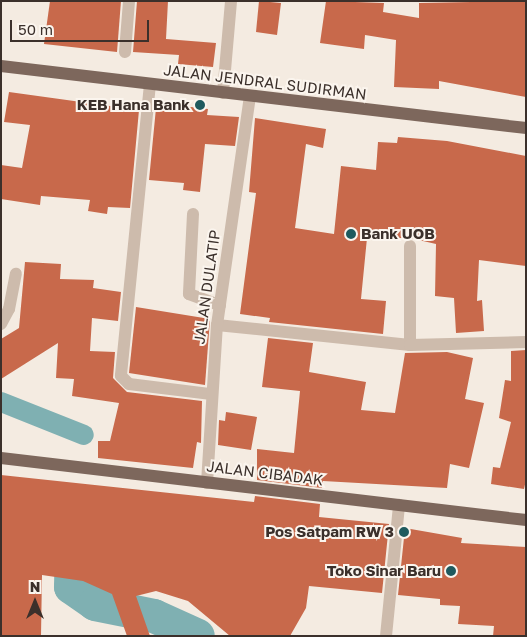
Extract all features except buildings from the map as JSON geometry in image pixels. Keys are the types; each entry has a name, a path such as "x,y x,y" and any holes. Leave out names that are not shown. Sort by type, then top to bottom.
{"main road":[{"name":"JALAN JENDRAL SUDIRMAN","path":"1,66 250,97 526,128"},
{"name":"JALAN CIBADAK","path":"1,458 526,520"}],"street":[{"path":"125,52 129,1"},
{"path":"223,93 231,1"},
{"path":"150,84 121,376 129,384 211,394"},
{"name":"JALAN DULATIP","path":"207,483 216,325 250,97"},
{"path":"193,214 189,294 220,305"},
{"path":"410,246 410,345"},
{"path":"1,324 9,309 16,274"},
{"path":"216,325 410,345 526,342"},
{"path":"386,636 399,505"}],"waterway":[{"path":"1,402 84,435"},
{"path":"72,532 71,587 95,604 154,616 198,636"}],"place":[{"name":"KEB Hana Bank","path":"200,105"},
{"name":"Bank UOB","path":"351,234"},
{"name":"Pos Satpam RW 3","path":"404,532"},
{"name":"Toko Sinar Baru","path":"451,571"}]}
